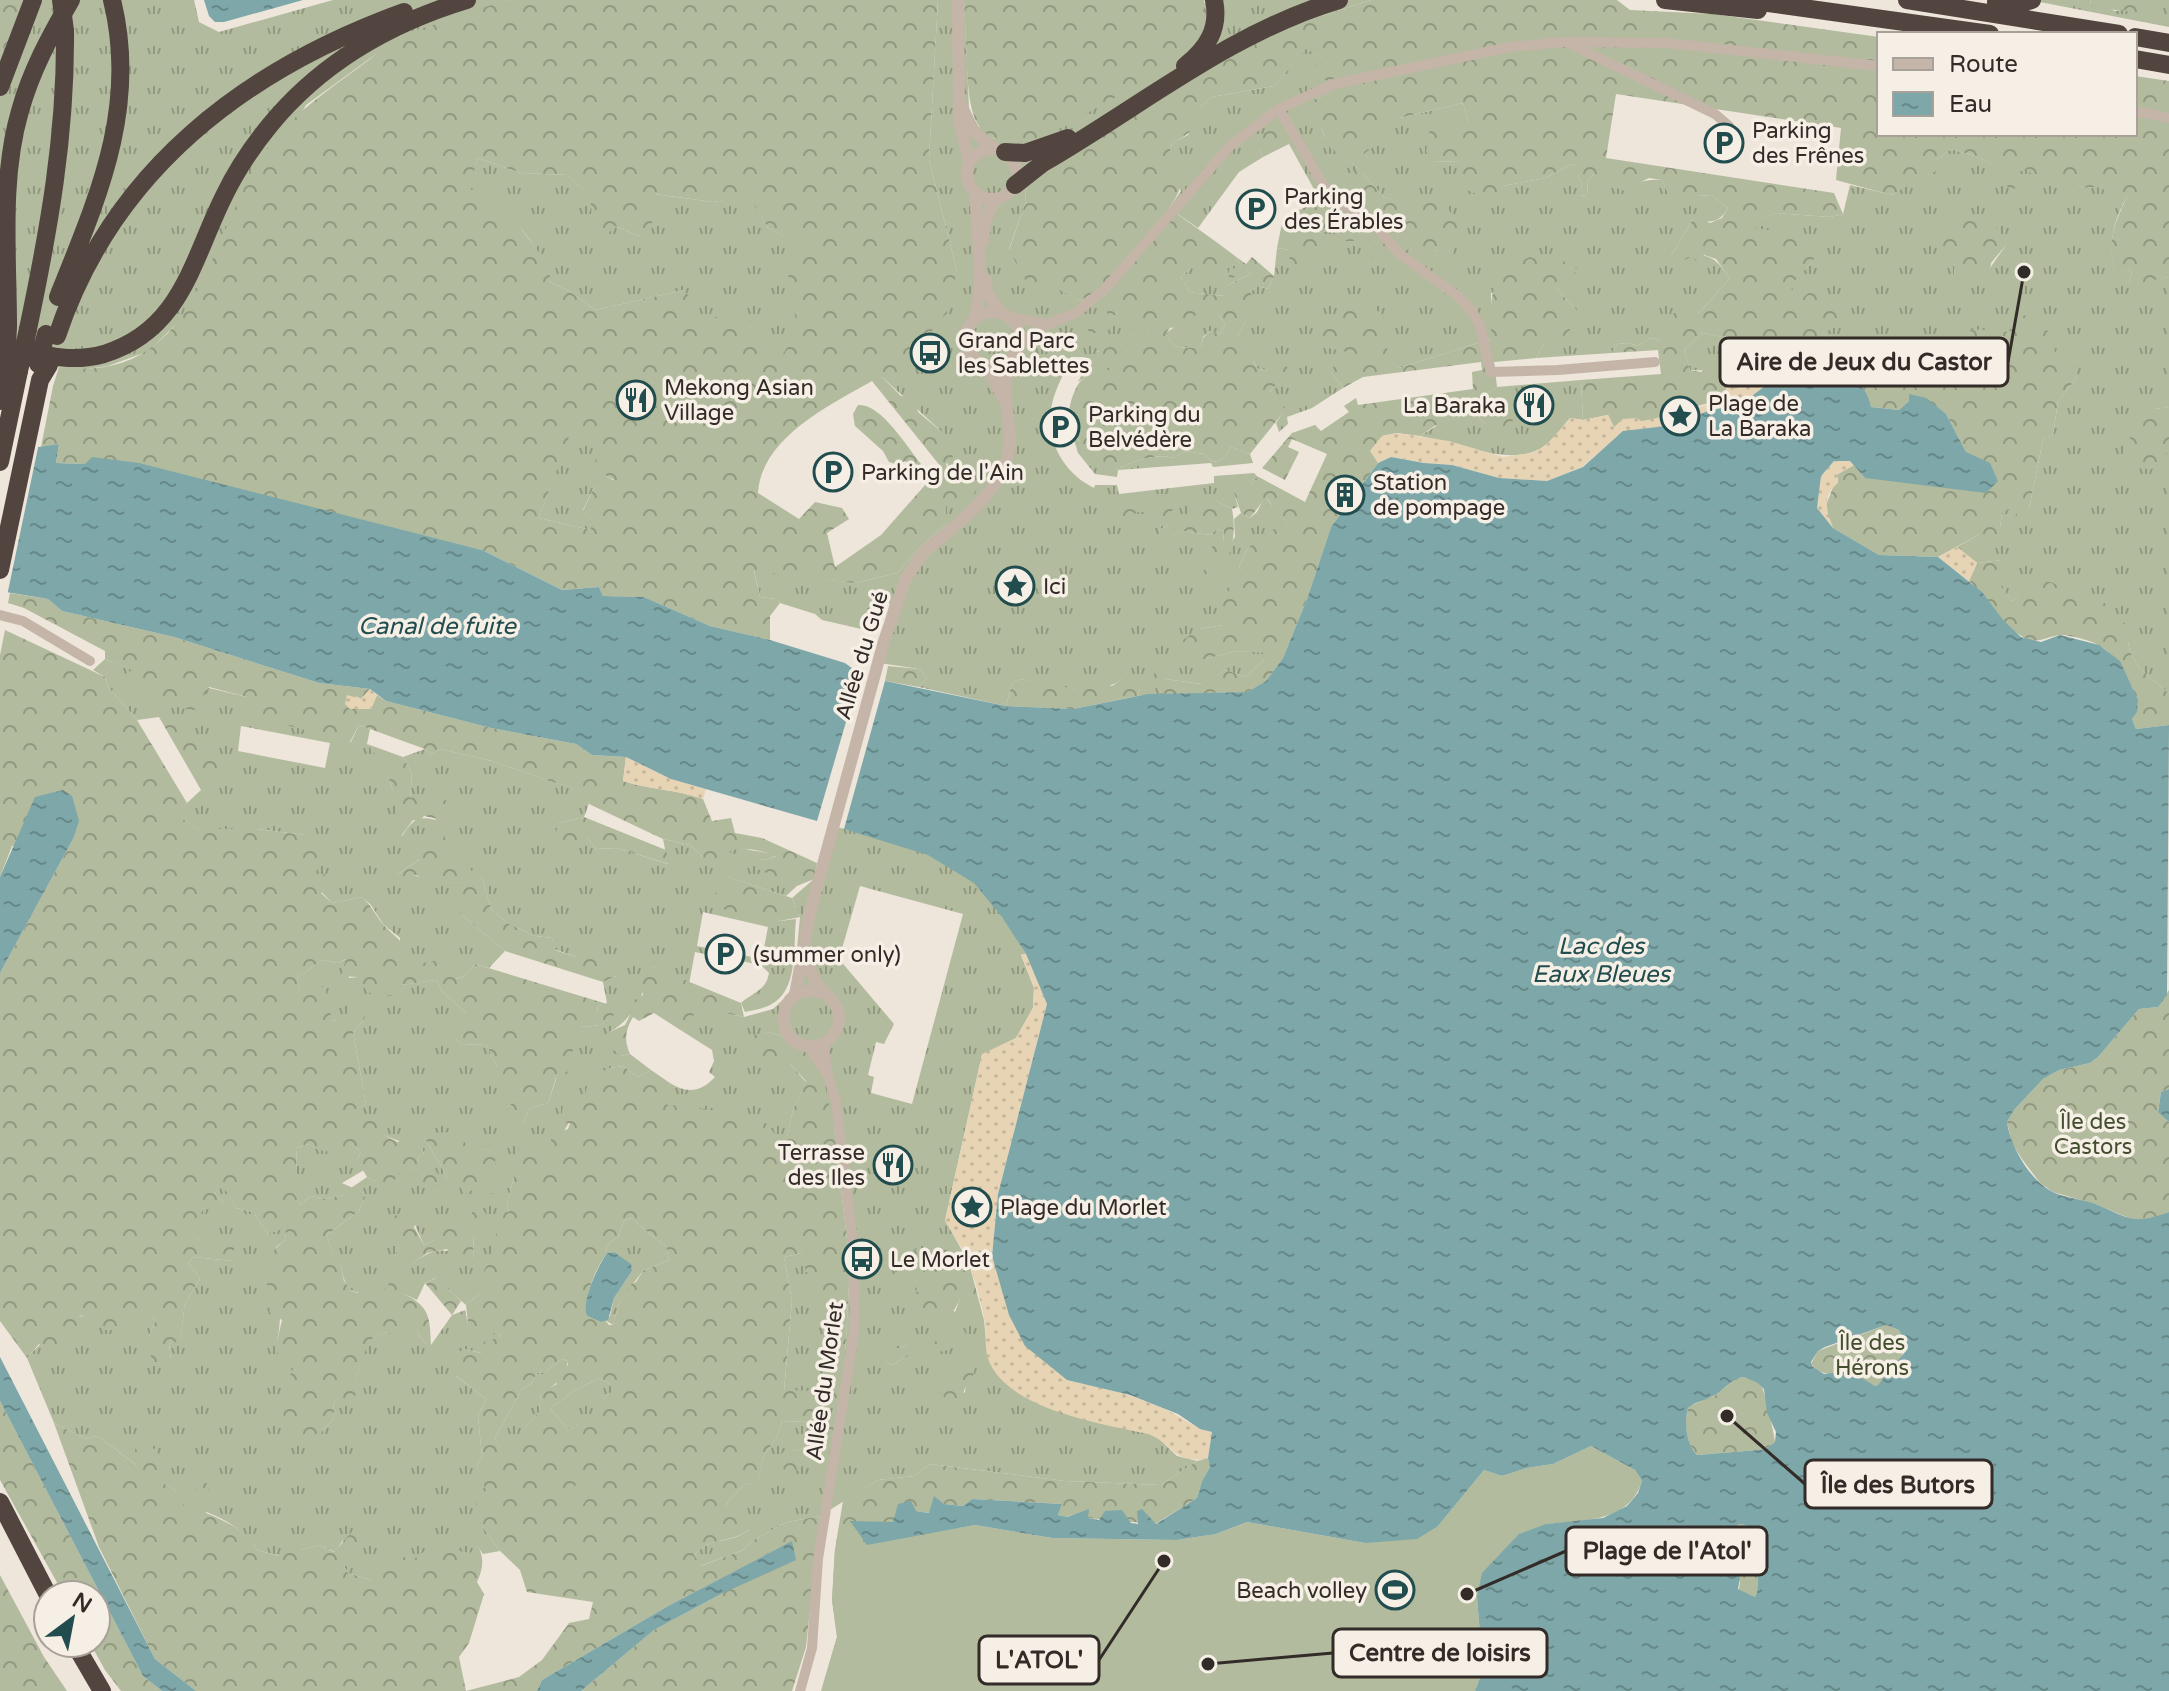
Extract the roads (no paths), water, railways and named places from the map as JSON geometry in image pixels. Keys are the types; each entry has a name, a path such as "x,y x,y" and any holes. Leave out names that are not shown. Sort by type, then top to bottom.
{"highway":[{"path":"0,87 33,0"},
{"path":"0,570 42,370 64,109 65,31 61,0"},
{"path":"0,462 5,399 12,369 4,329 7,213 15,134 39,58 71,0"},
{"path":"43,333 103,182 113,143 119,104 120,61 112,0"},
{"path":"12,369 73,291 98,242 128,199 175,145 240,95 301,58 374,23 437,0"},
{"path":"4,329 32,351 71,358 108,352 141,337 157,324 179,296 233,178 261,136 284,109 318,77 367,43 433,10 467,0"},
{"path":"1000,150 1025,153 1072,136 1185,67 1199,55 1212,34 1216,14 1214,0"},
{"path":"1015,185 1043,163 1233,46 1296,15 1339,0"},
{"path":"1665,0 1732,8 1848,13"},
{"path":"1746,0 1976,32"},
{"path":"1907,0 2107,32"},
{"path":"1981,0 2019,4 2032,0"},
{"path":"2137,37 2169,43"},
{"path":"2137,59 2169,65"},
{"path":"0,1502 40,1579"},
{"path":"83,1659 102,1691"}],"street":[{"path":"958,0 959,119 969,162 966,178 976,194 975,223 982,289 974,319 967,330 967,348 976,360 986,365 1000,365 1012,359 1019,345 1048,324 1076,313 1105,289 1230,146 1279,109 1334,84 1510,47 1564,42 1666,43 1877,66"},
{"path":"1564,42 1715,114 1729,126"},
{"path":"959,96 971,129 1000,150 1016,167 1015,185 1004,196 995,199 976,194"},
{"path":"1279,109 1322,183 1339,202 1376,227 1401,255 1459,297 1472,311 1480,326 1491,372 1655,362"},
{"path":"2137,111 2169,118"},
{"path":"969,162 980,151 1000,150"},
{"path":"995,199 985,222 983,238 987,293 1018,329 1019,345"},
{"path":"974,319 987,312 1048,324"},
{"name":"Allée du Gué","path":"1004,402 1012,359"},
{"name":"Allée du Gué","path":"795,995 804,937 829,838 884,641 903,585 923,553 992,489 1003,474 1010,436 1004,402 986,365"},
{"path":"0,615 23,621 90,661"},
{"path":"803,953 823,993 834,1002 839,1021 834,1035 823,1043 808,1046 791,1038 785,1027 785,1008 795,995 809,990 823,993"},
{"name":"Allée du Morlet","path":"800,1691 812,1648 818,1559 854,1333 855,1260 836,1101 823,1043"},
{"name":"Allée du Morlet","path":"808,1046 828,1076"}],"water":[{"path":"204,0 303,0 215,22 209,16"},
{"name":"Lac des Eaux Bleues","path":"1792,371 1829,373 1841,375 1860,385 1871,407 1899,410 1909,401 1909,394 1926,398 1946,414 1966,452 1990,463 1998,481 1986,493 1865,478 1850,461 1834,461 1821,476 1817,508 1833,528 1879,555 1938,557 1982,592 2003,620 2021,637 2041,642 2060,635 2099,645 2120,661 2138,700 2137,712 2132,719 2136,729 2169,725 2167,995 2158,1007 2139,1009 2090,1063 2059,1070 2043,1079 2007,1122 2012,1142 2023,1163 2038,1181 2055,1193 2093,1203 2132,1219 2169,1212 2169,1691 1475,1691 1483,1670 1477,1597 1482,1573 1519,1534 1546,1524 1603,1518 1627,1506 1638,1493 1642,1481 1635,1470 1591,1446 1553,1464 1502,1476 1484,1470 1438,1526 1417,1539 1365,1543 1247,1522 1216,1534 1177,1540 1052,1538 975,1525 867,1545 850,1521 893,1522 898,1504 911,1501 916,1511 929,1513 934,1496 944,1504 963,1506 972,1499 1062,1504 1058,1515 1067,1517 1089,1509 1088,1518 1099,1520 1105,1511 1122,1510 1131,1523 1138,1524 1137,1511 1142,1509 1156,1524 1197,1498 1210,1467 1208,1458 1212,1432 1200,1429 1178,1414 1130,1395 1067,1380 1025,1346 1009,1315 992,1256 998,1194 1047,1004 1026,954 1002,917 974,883 928,855 844,829 885,681 1006,706 1073,709 1148,694 1247,692 1266,681 1283,658 1331,527 1378,463 1391,457 1452,465 1499,478 1547,481 1583,467 1623,431 1674,425 1710,410 1740,405","holes":["1886,1325 1899,1330 1905,1352 1878,1385 1850,1371 1824,1374 1812,1366 1811,1362 1818,1351 1825,1347","1739,1378 1758,1383 1764,1389 1767,1413 1776,1432 1775,1442 1766,1449 1697,1455 1687,1433 1688,1408 1715,1395","1739,1524 1745,1525 1750,1534 1765,1542 1755,1597 1738,1589 1740,1577 1718,1567 1721,1540"]},
{"name":"Canal de fuite","path":"59,444 56,463 85,464 92,457 139,463 482,550 562,590 599,587 603,596 644,597 710,626 845,663 860,674 817,821 671,779 626,757 592,755 576,744 491,728 386,701 370,689 319,683 174,637 62,611 48,599 0,591 25,449"},
{"path":"63,790 72,796 79,821 73,839 0,973 0,877 35,797"},
{"path":"2169,1089 2169,1122 2158,1112 2161,1092"},
{"path":"614,1252 631,1264 632,1271 614,1298 608,1320 601,1322 587,1316 586,1302 603,1259 607,1253"},
{"path":"0,1357 155,1659 196,1691 162,1691 143,1676 112,1616 112,1579 93,1579 0,1401"},
{"path":"792,1541 796,1560 721,1594 654,1630 581,1691 537,1691 542,1680 668,1606"}],"place":[{"name":"Parking des Frênes","path":"1724,143"},
{"name":"Parking des Érables","path":"1256,209"},
{"name":"Aire de Jeux du Castor","path":"2024,272"},
{"name":"Grand Parc les Sablettes","path":"930,353"},
{"name":"Mekong Asian Village","path":"636,400"},
{"name":"La Baraka","path":"1534,405"},
{"name":"Plage de La Baraka","path":"1680,416"},
{"name":"Parking du Belvédère","path":"1060,427"},
{"name":"Parking de l'Ain","path":"833,472"},
{"name":"Station de pompage","path":"1345,495"},
{"name":"Ici","path":"1015,586"},
{"name":"(summer only)","path":"725,954"},
{"name":"Terrasse des Iles","path":"893,1165"},
{"name":"Plage du Morlet","path":"972,1207"},
{"name":"Le Morlet","path":"862,1259"},
{"name":"Île des Butors","path":"1727,1416"},
{"name":"L'ATOL'","path":"1164,1561"},
{"name":"Beach volley","path":"1395,1590"},
{"name":"Plage de l'Atol'","path":"1467,1594"},
{"name":"Centre de loisirs","path":"1208,1664"}],"park label":[{"name":"Île des Castors","path":"2093,1134"},
{"name":"Île des Hérons","path":"1872,1354"}]}
